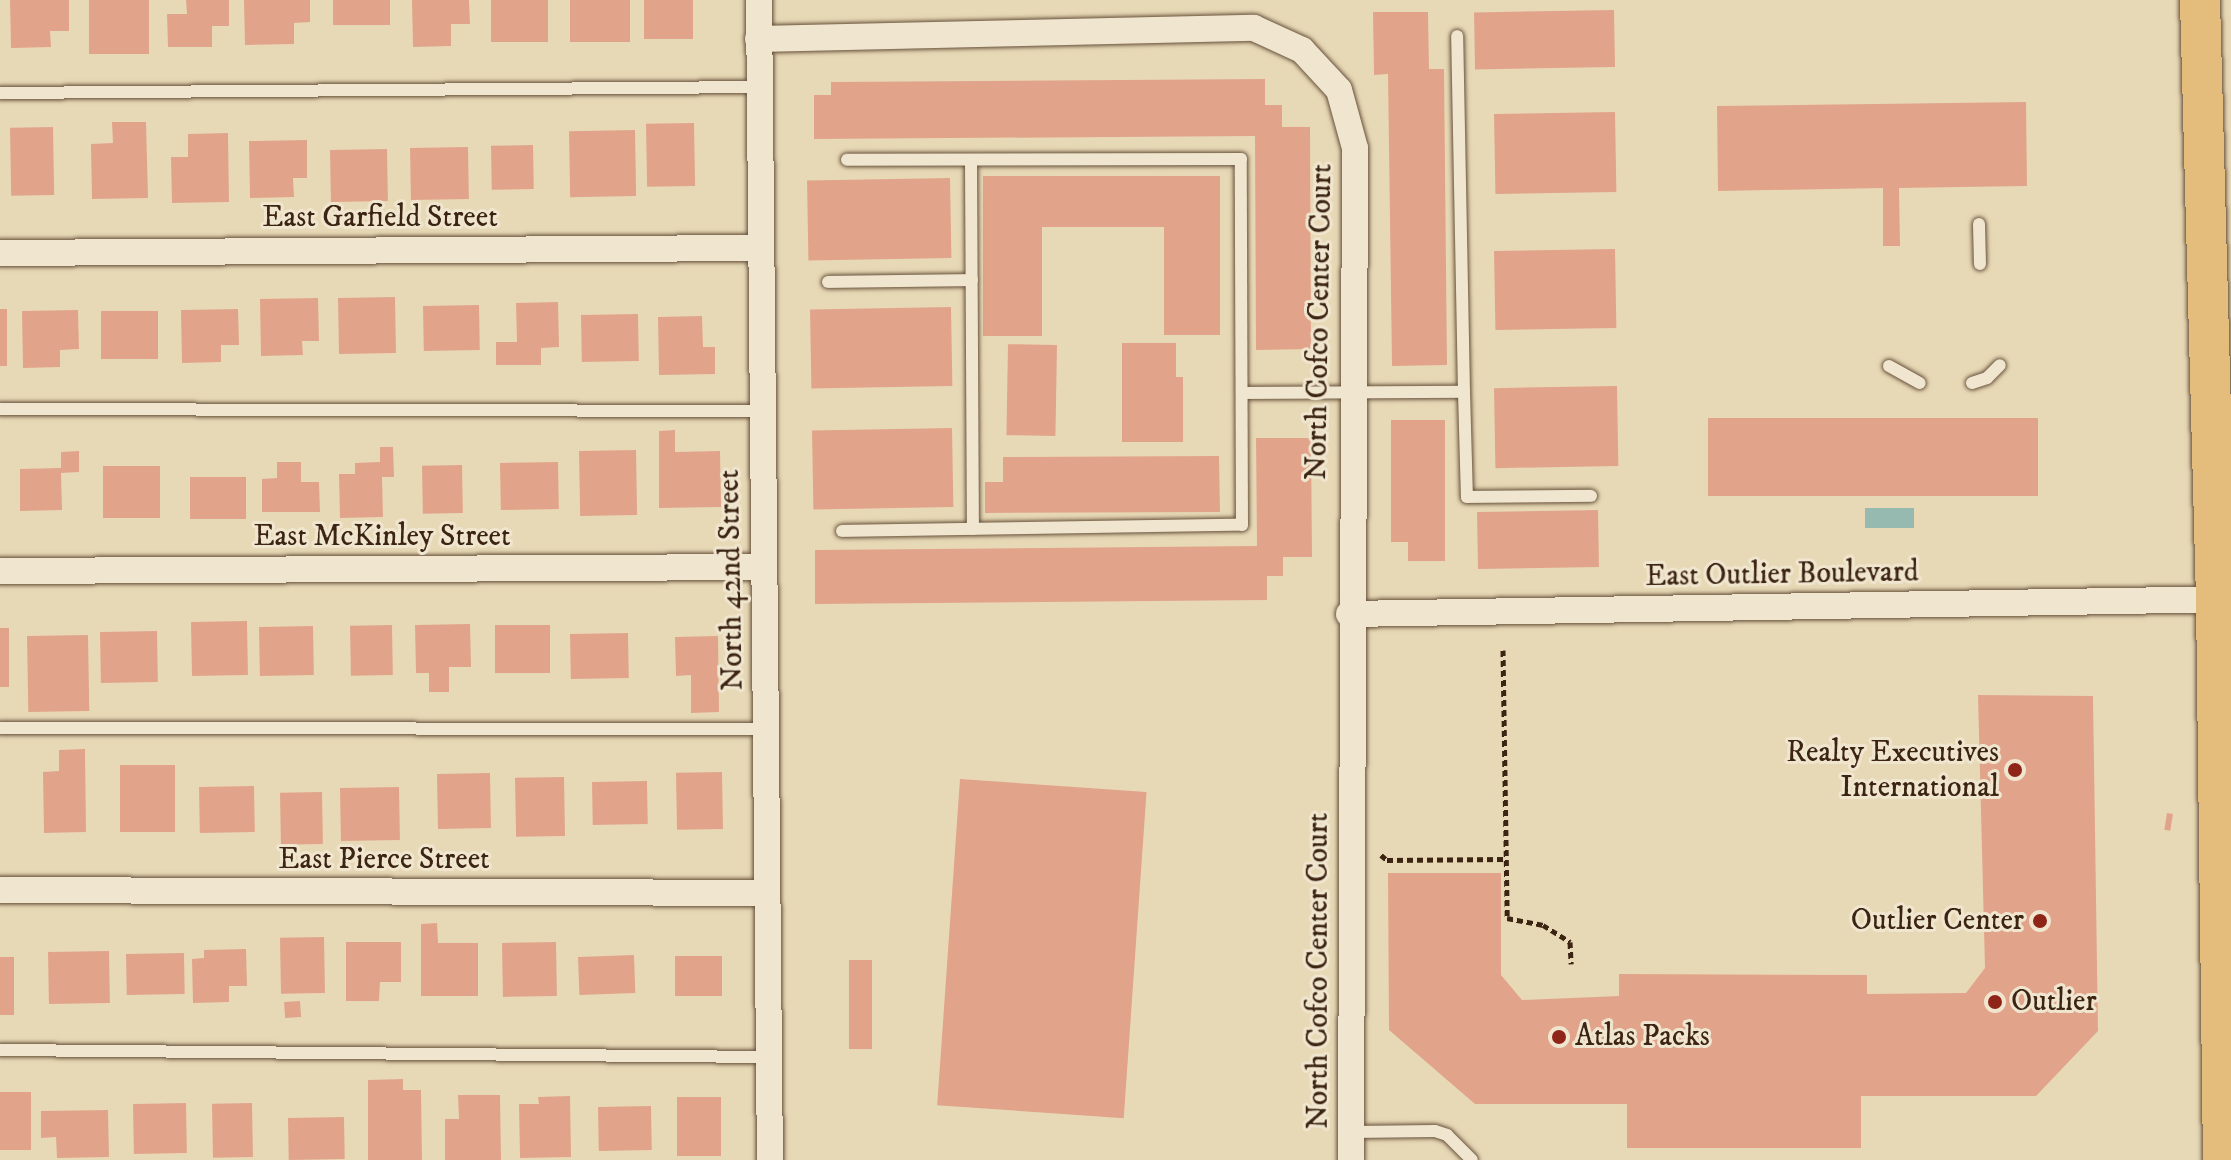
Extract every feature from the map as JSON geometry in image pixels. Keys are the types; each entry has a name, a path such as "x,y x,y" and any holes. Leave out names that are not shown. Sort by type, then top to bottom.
{"main road":[{"path":"2200,0 2213,214 2224,599 2223,1160"}],"street":[{"name":"North 42nd Street","path":"759,0 770,1160"},
{"name":"North Cofco Center Court","path":"758,39 1254,28 1302,50 1339,90 1355,148 1349,614 1351,1160"},
{"name":"East Garfield Street","path":"0,253 760,248"},
{"name":"East McKinley Street","path":"0,571 764,567"},
{"name":"East Outlier Boulevard","path":"1349,614 2224,599"},
{"name":"East Pierce Street","path":"0,890 767,893"}],"lane":[{"path":"1457,36 1467,497 1591,496"},
{"path":"0,93 758,87"},
{"path":"842,531 1242,525 1241,159 847,160"},
{"path":"971,160 973,529"},
{"path":"1979,224 1980,264"},
{"path":"828,282 972,280"},
{"path":"1972,383 1987,378 2000,365"},
{"path":"1889,366 1920,383"},
{"path":"1243,393 1464,392"},
{"path":"0,409 762,411"},
{"path":"0,728 765,729"},
{"path":"0,1050 769,1057"},
{"path":"1351,1132 1435,1131 1447,1135 1472,1160"}],"path":[{"path":"1503,650 1507,918 1543,925 1570,942 1571,964"},
{"path":"1381,855 1387,860 1506,859"}],"water":[{"path":"1865,508 1914,508 1914,528 1865,528"}],"building":[{"path":"10,0 69,0 69,31 50,31 51,47 11,48"},
{"path":"89,0 149,0 149,54 89,54"},
{"path":"186,0 229,0 229,26 212,26 212,47 168,47 167,14 187,14"},
{"path":"244,0 310,0 310,22 294,23 294,44 245,45"},
{"path":"333,0 390,0 390,25 333,25"},
{"path":"412,0 469,0 470,24 451,24 451,46 413,47"},
{"path":"491,0 548,0 548,42 491,42"},
{"path":"570,0 630,0 630,42 570,42"},
{"path":"644,0 693,0 693,39 644,39"},
{"path":"1614,10 1615,67 1475,69 1474,12"},
{"path":"1373,12 1428,12 1429,69 1444,69 1447,365 1392,366 1388,74 1374,75"},
{"path":"1265,79 1265,105 1282,105 1282,127 1310,127 1311,349 1256,350 1255,136 814,139 814,95 831,95 831,82"},
{"path":"2026,102 2027,186 1899,188 1900,246 1883,246 1883,188 1718,191 1717,106"},
{"path":"1615,112 1616,192 1495,194 1494,114"},
{"path":"112,122 146,122 148,198 92,199 91,144 113,143"},
{"path":"694,123 695,186 647,187 646,124"},
{"path":"53,127 54,195 11,196 10,128"},
{"path":"635,130 636,196 570,197 569,131"},
{"path":"228,133 229,202 172,203 171,157 188,157 188,134"},
{"path":"307,140 307,178 293,178 294,197 250,198 249,141"},
{"path":"533,145 534,189 492,190 491,146"},
{"path":"468,147 469,199 411,200 410,148"},
{"path":"387,149 388,201 331,202 330,150"},
{"path":"983,176 1220,176 1220,335 1164,335 1164,227 1042,227 1042,336 983,336"},
{"path":"950,178 951,258 808,260 807,180"},
{"path":"1615,249 1616,328 1495,330 1494,251"},
{"path":"395,297 396,353 339,354 338,298"},
{"path":"318,298 319,341 302,341 303,355 261,356 260,299"},
{"path":"558,302 559,347 541,348 541,365 496,365 496,342 517,342 516,303"},
{"path":"479,305 480,350 424,351 423,306"},
{"path":"951,307 952,386 811,388 810,309"},
{"path":"0,309 7,309 7,366 0,366"},
{"path":"238,309 239,345 221,345 221,362 182,363 181,310"},
{"path":"78,310 79,349 60,350 60,367 23,368 22,311"},
{"path":"101,311 158,311 158,359 101,359"},
{"path":"638,314 639,361 582,362 581,315"},
{"path":"702,316 703,347 715,347 715,374 659,375 658,317"},
{"path":"1122,343 1176,343 1176,377 1183,377 1183,442 1122,442"},
{"path":"1008,344 1057,345 1055,436 1006,435"},
{"path":"1617,386 1618,466 1495,468 1494,388"},
{"path":"1708,418 2038,418 2038,496 1708,496"},
{"path":"1391,420 1445,420 1445,561 1408,561 1408,542 1391,542"},
{"path":"952,428 953,507 813,509 812,430"},
{"path":"675,430 675,452 720,451 721,507 659,508 659,431"},
{"path":"1256,438 1311,438 1312,557 1283,557 1283,576 1267,576 1267,600 815,604 815,550 1257,546"},
{"path":"380,447 393,447 394,477 382,477 383,517 340,518 339,474 355,474 355,463 380,462"},
{"path":"636,450 637,515 580,516 579,451"},
{"path":"79,451 79,472 61,473 62,510 20,511 20,469 61,468 61,452"},
{"path":"1219,456 1220,512 985,513 985,482 1003,482 1003,457"},
{"path":"277,462 301,462 301,482 319,482 320,512 262,512 262,479 277,478"},
{"path":"558,462 559,509 501,510 500,463"},
{"path":"462,465 463,513 423,514 422,466"},
{"path":"103,466 160,466 160,518 103,518"},
{"path":"190,477 246,477 246,519 190,519"},
{"path":"1598,510 1599,567 1478,569 1477,512"},
{"path":"247,621 248,675 192,676 191,622"},
{"path":"470,624 471,667 449,667 449,692 429,692 429,673 416,673 415,625"},
{"path":"392,625 393,675 351,676 350,626"},
{"path":"495,625 550,625 550,673 495,673"},
{"path":"313,626 314,675 260,676 259,627"},
{"path":"0,628 9,628 9,687 0,687"},
{"path":"157,631 158,682 101,683 100,632"},
{"path":"628,633 629,678 571,679 570,634"},
{"path":"88,635 89,711 28,712 27,636"},
{"path":"718,636 719,712 691,713 691,675 676,676 675,637"},
{"name":"Outlier Center","path":"1978,695 2093,696 2098,1031 2036,1096 1861,1096 1861,1148 1627,1148 1627,1104 1475,1104 1389,1030 1388,873 1501,873 1501,975 1522,1000 1619,996 1619,974 1867,975 1867,994 1966,993 1985,968"},
{"path":"85,749 86,832 44,833 43,772 59,771 59,750"},
{"path":"120,765 175,765 175,832 120,832"},
{"path":"722,772 723,829 677,830 676,773"},
{"path":"490,773 491,828 438,829 437,774"},
{"path":"564,777 565,836 516,837 515,778"},
{"path":"960,779 1147,792 1124,1118 937,1105"},
{"path":"647,781 648,824 593,825 592,782"},
{"path":"254,786 255,832 200,833 199,787"},
{"path":"399,787 400,840 341,841 340,788"},
{"path":"322,792 323,844 281,845 280,793"},
{"path":"2167,813 2173,814 2170,831 2164,830"},
{"path":"437,923 438,943 478,943 478,996 421,996 421,924"},
{"path":"324,937 325,993 281,994 280,938"},
{"path":"346,942 401,942 401,982 380,982 379,1001 346,1001"},
{"path":"556,942 557,996 503,997 502,943"},
{"path":"246,949 247,986 229,986 229,1002 193,1003 192,959 204,958 204,950"},
{"path":"109,951 110,1003 49,1004 48,952"},
{"path":"184,953 185,994 127,995 126,954"},
{"path":"634,955 635,993 579,995 578,957"},
{"path":"675,956 722,956 722,996 675,996"},
{"path":"0,957 14,957 14,1015 0,1015"},
{"path":"849,960 872,960 872,1049 849,1049"},
{"path":"300,1001 301,1017 285,1018 284,1002"},
{"path":"403,1079 403,1090 421,1090 422,1160 368,1160 368,1080"},
{"path":"0,1092 31,1092 31,1150 0,1150"},
{"path":"458,1095 500,1095 501,1160 445,1160 445,1119 459,1119"},
{"path":"570,1096 571,1157 520,1158 519,1104 539,1104 538,1097"},
{"path":"677,1097 721,1097 721,1156 677,1156"},
{"path":"186,1103 187,1153 134,1154 133,1104"},
{"path":"252,1103 253,1157 213,1158 212,1104"},
{"path":"651,1106 652,1150 599,1151 598,1107"},
{"path":"108,1110 109,1157 57,1158 56,1137 41,1138 41,1111"},
{"path":"344,1117 345,1159 289,1160 288,1118"}],"place":[{"name":"Realty Executives International","path":"2015,770"},
{"name":"Outlier Center","path":"2040,921"},
{"name":"Outlier","path":"1995,1002"},
{"name":"Atlas Packs","path":"1559,1037"}]}
